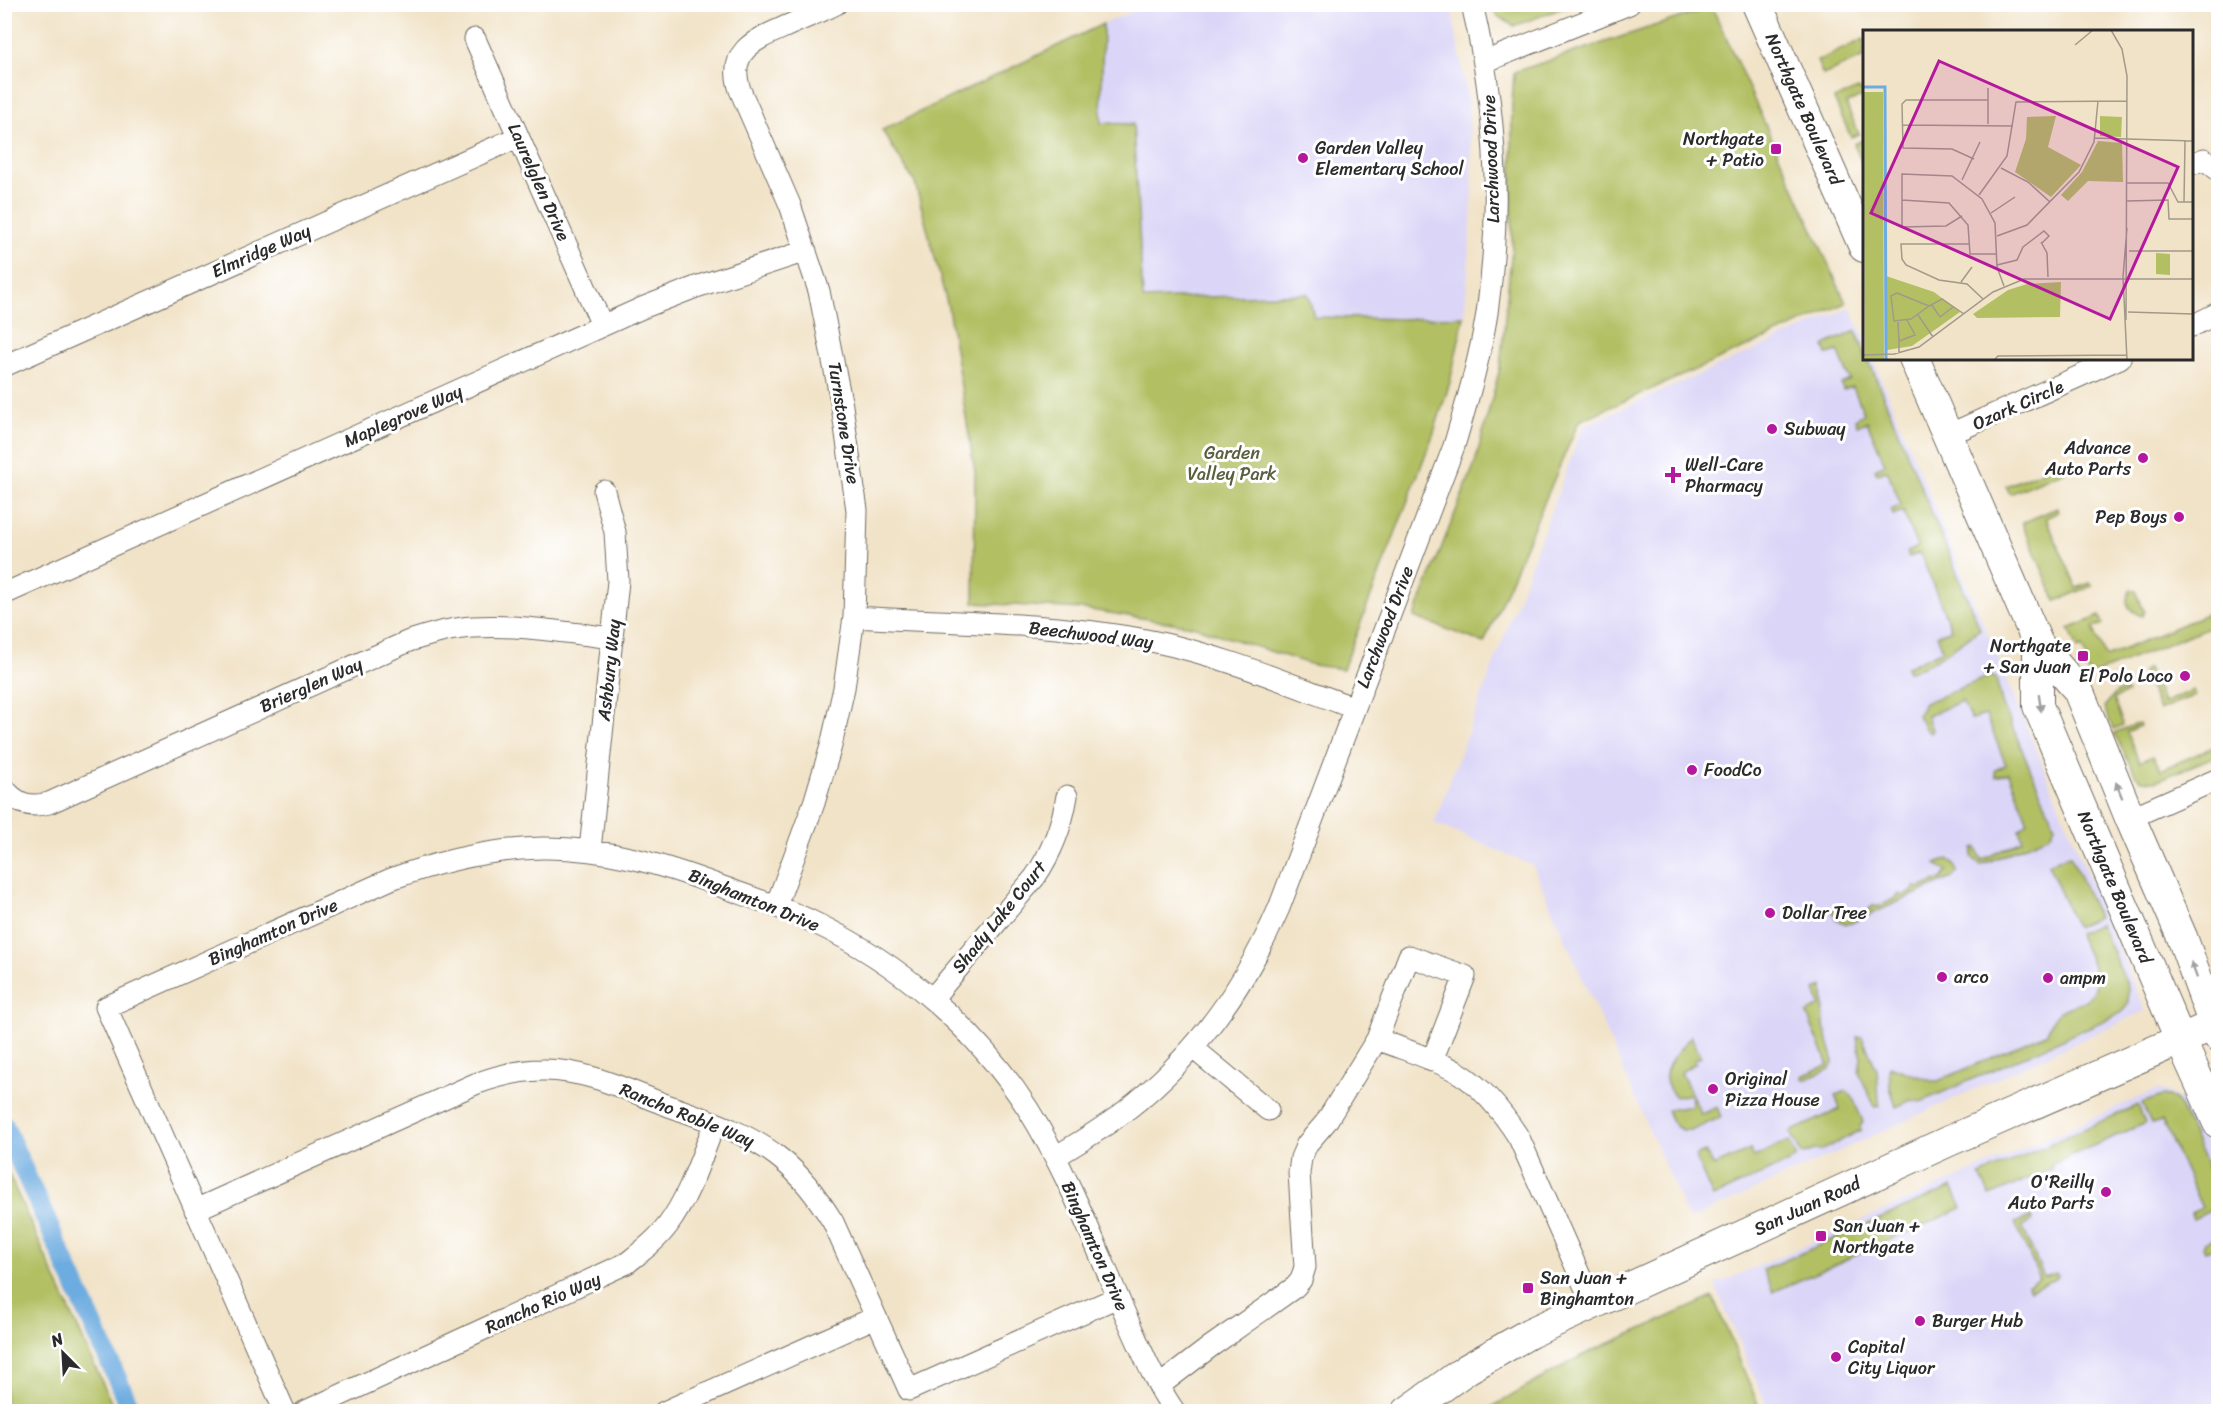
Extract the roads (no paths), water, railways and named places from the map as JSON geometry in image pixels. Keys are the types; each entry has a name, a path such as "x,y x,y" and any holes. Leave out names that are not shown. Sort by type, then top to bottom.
{"main road":[{"name":"Northgate Boulevard","path":"1757,4 1863,245"},
{"name":"Northgate Boulevard","path":"1915,360 2038,644 2078,690 2182,937 2217,1028"},
{"name":"Northgate Boulevard","path":"2038,644 2038,706 2218,1123"},
{"name":"San Juan Road","path":"1407,1412 1467,1369 1530,1332 2180,1039 2217,1028"}],"street":[{"name":"Turnstone Drive","path":"776,906 814,803 831,746 844,688 854,617 857,510 834,358 819,291 778,176 740,90 736,79 736,67 740,56 756,40 836,4"},
{"name":"Larchwood Drive","path":"1055,1157 1122,1114 1160,1083 1223,1011 1264,942 1454,446 1480,347 1493,259 1494,150 1490,96 1472,4"},
{"path":"1484,62 1629,4"},
{"name":"Laurelglen Drive","path":"475,39 603,325"},
{"name":"Elmridge Way","path":"4,366 518,136"},
{"path":"2193,164 2204,159 2218,170"},
{"name":"Maplegrove Way","path":"4,594 532,359 603,325 696,287 806,251"},
{"path":"2193,326 2218,313"},
{"name":"Ozark Circle","path":"1948,435 2116,360"},
{"name":"Ashbury Way","path":"590,850 618,581 617,549 604,491"},
{"name":"Beechwood Way","path":"854,617 1041,627 1114,634 1159,642 1224,660 1354,708"},
{"name":"Brierglen Way","path":"4,788 13,799 36,807 56,800 409,641 437,633 472,627 510,627 613,638"},
{"path":"2130,818 2218,779"},
{"name":"Shady Lake Court","path":"932,999 1044,864 1062,821 1067,796"},
{"name":"Binghamton Drive","path":"195,1210 105,1007 380,884 418,869 458,858 501,851 543,848 590,850 648,861 776,906 845,939 891,967 932,999 960,1025 996,1065 1027,1108 1055,1157 1159,1386 1174,1412"},
{"path":"1159,1386 1295,1287 1301,1280 1305,1267 1299,1173 1301,1158 1307,1144 1326,1122 1377,1039 1409,956 1465,976 1432,1061"},
{"path":"1377,1039 1460,1073 1478,1087 1505,1116 1519,1138 1592,1303"},
{"path":"1193,1048 1268,1110"},
{"name":"Rancho Roble Way","path":"195,1210 475,1084 515,1072 543,1070 572,1072 600,1080 754,1140 799,1176 818,1198 833,1222 909,1390 1118,1297"},
{"name":"Rancho Rio Way","path":"304,1412 627,1263 649,1246 677,1211 715,1123"},
{"path":"195,1210 285,1412"},
{"path":"664,1412 876,1317"}],"waterway":[{"path":"4,1126 132,1412"}],"place":[{"name":"Northgate + Patio","path":"1776,149"},
{"name":"Garden Valley Elementary School","path":"1303,158"},
{"name":"Subway","path":"1772,429"},
{"name":"Advance Auto Parts","path":"2143,458"},
{"name":"Well-Care Pharmacy","path":"1673,475"},
{"name":"Pep Boys","path":"2179,517"},
{"name":"Northgate + San Juan","path":"2083,656"},
{"name":"El Polo Loco","path":"2185,676"},
{"name":"FoodCo","path":"1692,770"},
{"name":"Dollar Tree","path":"1770,913"},
{"name":"arco","path":"1942,977"},
{"name":"ampm","path":"2048,978"},
{"name":"Original Pizza House","path":"1713,1089"},
{"name":"O'Reilly Auto Parts","path":"2106,1192"},
{"name":"San Juan + Northgate","path":"1821,1236"},
{"name":"San Juan + Binghamton","path":"1528,1288"},
{"name":"Burger Hub","path":"1920,1321"},
{"name":"Capital City Liquor","path":"1836,1357"}],"park label":[{"name":"Garden Valley Park","path":"1232,463"}]}
